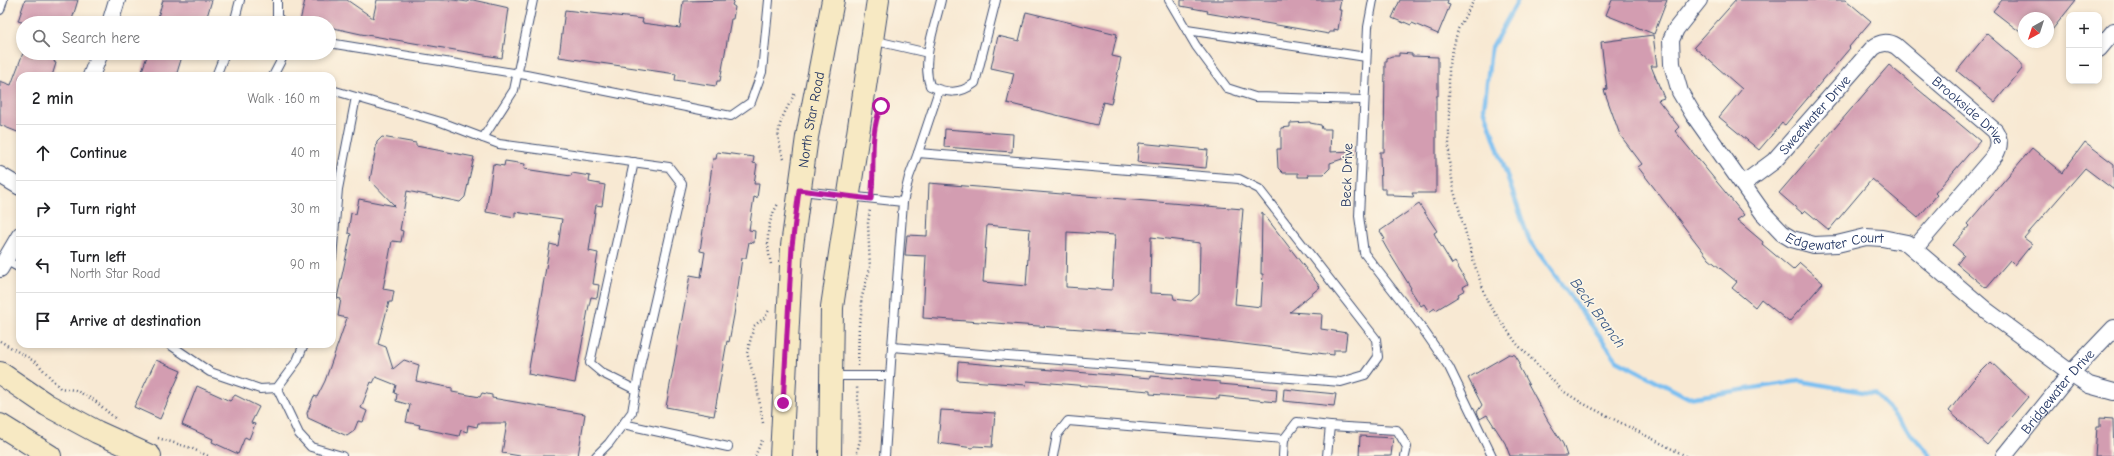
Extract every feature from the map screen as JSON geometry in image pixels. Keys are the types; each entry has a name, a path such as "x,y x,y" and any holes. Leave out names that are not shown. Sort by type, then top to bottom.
{"main road":[{"name":"North Star Road","path":"781,456 792,246 799,190 819,69 833,0"},
{"path":"830,456 832,307 878,0"},
{"path":"0,373 53,409 96,432 153,447"},
{"path":"0,425 50,456"}],"street":[{"path":"112,16 117,0"},
{"name":"Edgewater Court","path":"1699,0 1676,29 1671,40 1672,64 1675,80 1693,114 1772,223 1782,233 1792,239 1814,245 1825,246 1866,237 1882,238 1907,243 1915,248 1987,311 2071,373 2089,385 2114,392"},
{"path":"2100,48 2114,31"},
{"name":"Sweetwater Drive","path":"1743,184 1774,161 1872,48 1883,43"},
{"name":"Brookside Drive","path":"1883,43 1889,43 1896,46 1995,131 1999,139 1998,149 1995,155 1915,248"},
{"path":"93,72 97,60"},
{"path":"0,175 16,185"},
{"path":"2,264 16,241"},
{"name":"Bridgewater Drive","path":"2004,456 2071,373 2114,328"}],"lane":[{"path":"0,10 3,0"},
{"path":"236,16 240,0"},
{"path":"277,0 277,16"},
{"path":"483,138 514,90 533,0"},
{"path":"336,44 517,73 731,116 751,102 762,72 769,0"},
{"path":"941,0 928,53 926,75 930,86 944,92 965,90 974,83 996,0"},
{"path":"1169,0 1187,30 1227,88 1255,97 1363,100"},
{"name":"Beck Drive","path":"1374,0 1368,27 1363,100 1359,216 1364,253 1420,325 1449,367 1492,456"},
{"path":"1187,30 1366,57"},
{"path":"872,40 928,53"},
{"path":"218,72 222,60"},
{"path":"276,72 281,60"},
{"path":"886,456 890,376 903,202 909,177 939,90"},
{"path":"336,91 441,122 499,144 669,167 682,184 643,353 632,412 609,443 596,456"},
{"path":"336,212 338,189 356,97"},
{"path":"892,347 1341,382 1366,375 1378,357 1376,339 1259,189 1239,179 918,153"},
{"path":"634,162 590,363 602,373 636,390"},
{"path":"799,190 903,202"},
{"path":"2,264 16,267"},
{"path":"175,348 210,372 260,389 277,388"},
{"path":"277,388 297,361 302,348"},
{"path":"831,376 890,376"},
{"path":"277,388 299,434 311,447 342,456"},
{"path":"1053,456 1057,435 1068,421 1284,439"},
{"path":"1283,456 1284,439 1297,422 1330,426 1397,430 1407,447 1405,456"},
{"path":"623,424 728,447"},
{"path":"1327,456 1330,426"}],"path":[{"path":"1474,0 1458,29 1449,65 1449,161 1454,191 1475,266 1488,303 1518,344 1563,391 1582,403 1686,456"},
{"path":"856,456 860,423 857,390 859,324 862,310 861,300 870,268 868,224 874,178 873,158"},
{"path":"0,341 37,363 60,388 75,390 94,400 119,422"},
{"path":"153,447 191,448 208,456"}],"building":[{"path":"25,0 78,0 73,16 20,16"},
{"path":"163,0 212,0 207,16 158,16"},
{"path":"305,0 347,0 373,18 377,0 453,0 468,2 468,0 473,0 509,8 502,58 336,29 336,16 301,16"},
{"path":"734,0 732,5 735,7 733,19 731,19 720,81 717,81 716,86 675,80 676,74 559,57 565,10 643,19 642,23 680,28 683,1"},
{"path":"1181,0 1341,0 1339,10 1341,10 1338,30 1334,29 1334,32 1329,32 1329,34 1207,13 1208,11 1181,6"},
{"path":"1400,0 1448,0 1447,4 1450,5 1438,34 1412,23 1411,25 1392,18"},
{"path":"1612,0 1667,0 1654,34 1606,15"},
{"path":"1736,0 1846,0 1871,21 1785,125 1782,123 1759,150 1719,117 1742,89 1694,47"},
{"path":"2002,0 2076,0 2054,28 2054,12 2018,12 2018,30 1993,11"},
{"path":"1026,12 1117,34 1112,56 1121,58 1111,104 1103,102 1097,125 1007,103 1014,73 991,68 998,36 1019,41"},
{"path":"1987,34 2022,64 2022,69 1995,102 1957,71"},
{"path":"1653,35 1657,66 1651,66 1664,98 1658,100 1679,127 1675,131 1744,215 1737,220 1763,242 1762,244 1793,270 1800,263 1823,283 1789,322 1761,299 1755,307 1732,288 1737,282 1709,259 1638,167 1642,164 1620,135 1604,90 1607,89 1601,42"},
{"path":"1399,53 1412,54 1412,56 1438,57 1438,96 1436,96 1436,193 1412,193 1414,197 1394,196 1394,194 1386,194 1386,189 1381,189 1380,152 1384,152 1385,61 1387,61 1387,58 1392,56 1399,56"},
{"path":"20,60 55,60 54,62 56,63 53,72 16,72 16,131 0,125 0,81 11,85"},
{"path":"146,60 181,60 177,72 142,71"},
{"path":"1889,65 1980,141 1935,193 1937,195 1918,218 1872,179 1829,230 1805,210 1802,213 1779,193"},
{"path":"1310,122 1321,125 1322,129 1331,129 1330,152 1354,151 1354,155 1330,163 1330,168 1324,174 1309,174 1308,177 1298,177 1298,173 1283,173 1278,168 1277,149 1281,149 1281,128 1290,127 1290,123"},
{"path":"945,129 1013,134 1012,152 944,147"},
{"path":"382,137 416,143 416,146 474,157 465,197 460,202 407,191 400,230 403,231 401,242 392,241 383,289 394,291 392,302 389,302 378,344 386,347 393,369 404,360 419,365 416,381 452,388 452,392 480,397 482,393 492,395 492,398 585,414 578,456 520,456 502,453 507,423 478,423 477,427 468,425 467,432 461,430 459,436 419,428 420,425 406,422 410,405 396,401 397,394 394,393 396,385 376,377 373,383 371,382 361,408 367,411 363,422 358,421 354,431 347,436 308,418 307,413 314,396 317,397 325,381 347,318 338,316 341,299 337,298 351,234 348,233 351,213 356,214 359,199 395,206 370,180 377,142"},
{"path":"2085,142 2114,164 2114,190 2085,168 2024,238 2032,244 2015,265 2010,260 1986,288 1957,264 1964,255 1953,245 1969,226 1967,224 2032,148 2062,173"},
{"path":"1139,143 1208,150 1206,168 1137,162"},
{"path":"717,152 754,157 753,163 757,164 754,184 759,184 757,198 754,197 749,230 755,231 754,243 749,242 746,258 742,258 734,315 729,342 727,341 714,416 666,407 690,275 701,277 705,252 700,251 713,159 716,159"},
{"path":"505,161 525,164 524,169 571,176 572,173 590,176 589,182 605,185 602,206 596,205 589,251 598,253 593,284 599,285 597,298 591,297 575,383 528,374 550,244 558,246 562,219 515,212 515,217 486,212 493,164 504,166"},
{"path":"929,183 1243,209 1235,304 1261,307 1263,274 1261,274 1262,212 1320,287 1290,312 1322,314 1321,329 1347,333 1345,350 1334,350 1334,355 1168,335 923,318 926,256 905,255 907,235 927,236","holes":["987,225 1030,229 1026,286 983,282","1067,232 1115,235 1112,290 1066,287","1151,237 1200,243 1199,294 1191,301 1174,299 1173,294 1150,293"]},
{"path":"1419,204 1437,231 1434,233 1452,264 1455,262 1468,284 1463,287 1465,290 1458,294 1459,296 1436,310 1435,308 1429,312 1424,304 1421,306 1410,289 1411,288 1382,240 1385,239 1380,231"},
{"path":"1509,354 1515,355 1520,363 1519,367 1548,421 1563,444 1567,456 1510,456 1505,443 1487,415 1480,419 1477,412 1482,405 1468,378"},
{"path":"156,360 181,371 160,419 134,407"},
{"path":"958,362 1151,378 1151,376 1277,389 1276,402 1219,396 1219,399 1150,394 1150,391 1027,381 1026,385 957,380"},
{"path":"1991,362 2028,397 1987,445 1949,411 1973,380"},
{"path":"197,386 230,401 235,395 259,407 251,423 255,424 249,439 245,437 238,454 212,442 213,439 182,425"},
{"path":"1284,389 1336,394 1334,406 1283,401"},
{"path":"941,410 995,413 992,447 974,446 973,448 938,443"},
{"path":"2100,418 2113,419 2114,456 2095,456 2097,427 2100,427"},
{"path":"1360,436 1393,438 1391,456 1359,456"}],"waterway":[{"name":"Beck Branch","path":"1518,0 1491,49 1484,108 1529,240 1617,360 1689,398 1799,381 1875,394 1931,456"}],"route":[{"path":"783,403 792,246 799,190 871,199 874,178 872,146 874,129 881,106"}]}
